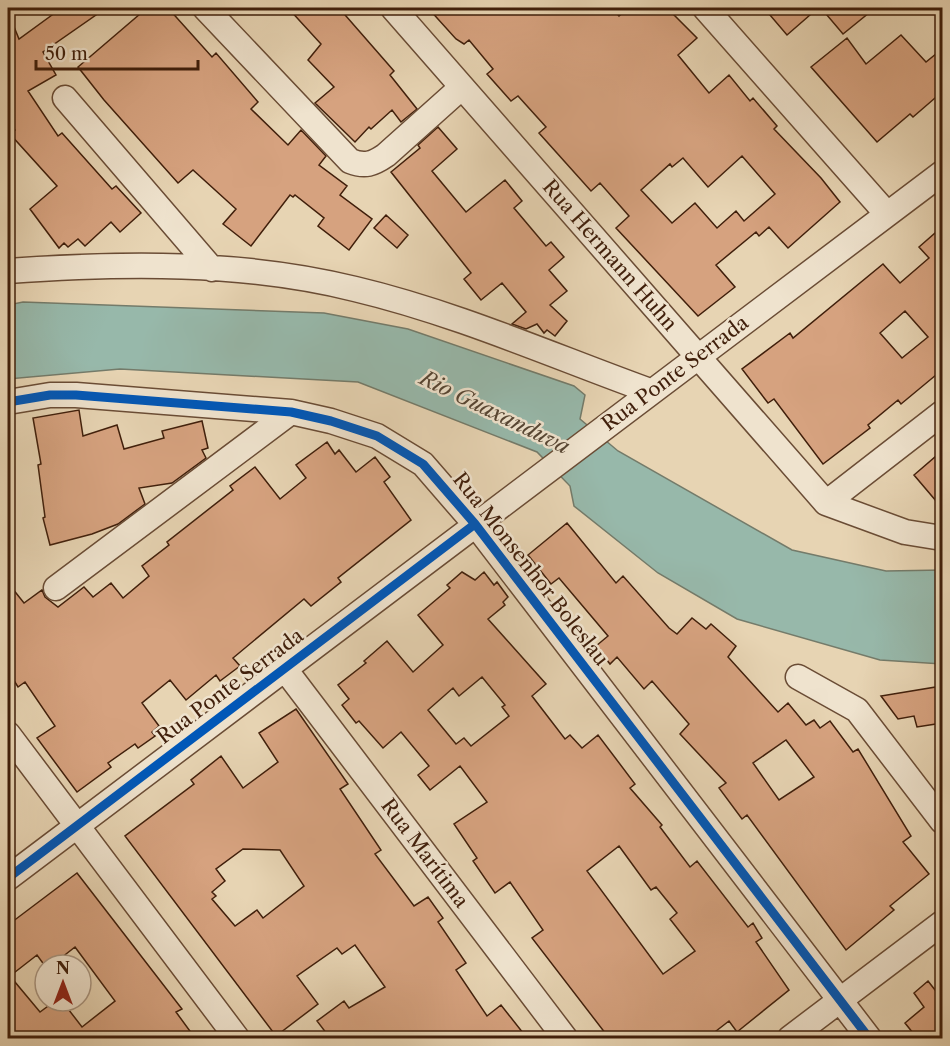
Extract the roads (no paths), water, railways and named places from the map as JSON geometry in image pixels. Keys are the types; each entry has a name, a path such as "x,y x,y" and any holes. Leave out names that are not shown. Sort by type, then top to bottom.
{"street":[{"path":"205,8 350,161 360,165 373,164 386,155 462,87"},
{"name":"Rua Hermann Huhn","path":"393,8 826,503"},
{"path":"705,8 887,214"},
{"path":"65,98 212,269"},
{"name":"Rua Ponte Serrada","path":"8,878 544,471 942,173"},
{"path":"8,271 115,266 212,269 305,278 415,305 651,391"},
{"name":"Rua Monsenhor Boleslau","path":"8,402 61,394 291,412 351,426 400,449 434,475 475,524 869,1038"},
{"path":"56,588 291,412"},
{"path":"826,503 942,413"},
{"path":"826,503 896,529 942,538"},
{"name":"Rua Marítima","path":"284,668 566,1038"},
{"path":"798,676 857,710 942,820"},
{"path":"8,734 237,1038"},
{"path":"790,1038 942,923"}],"water":[{"name":"Rio Guaxanduva","path":"23,302 324,313 408,329 574,386 585,395 580,419 618,451 792,550 886,571 942,570 942,664 880,660 737,619 658,573 574,506 570,486 537,452 358,382 120,369 8,379 8,305"}]}
